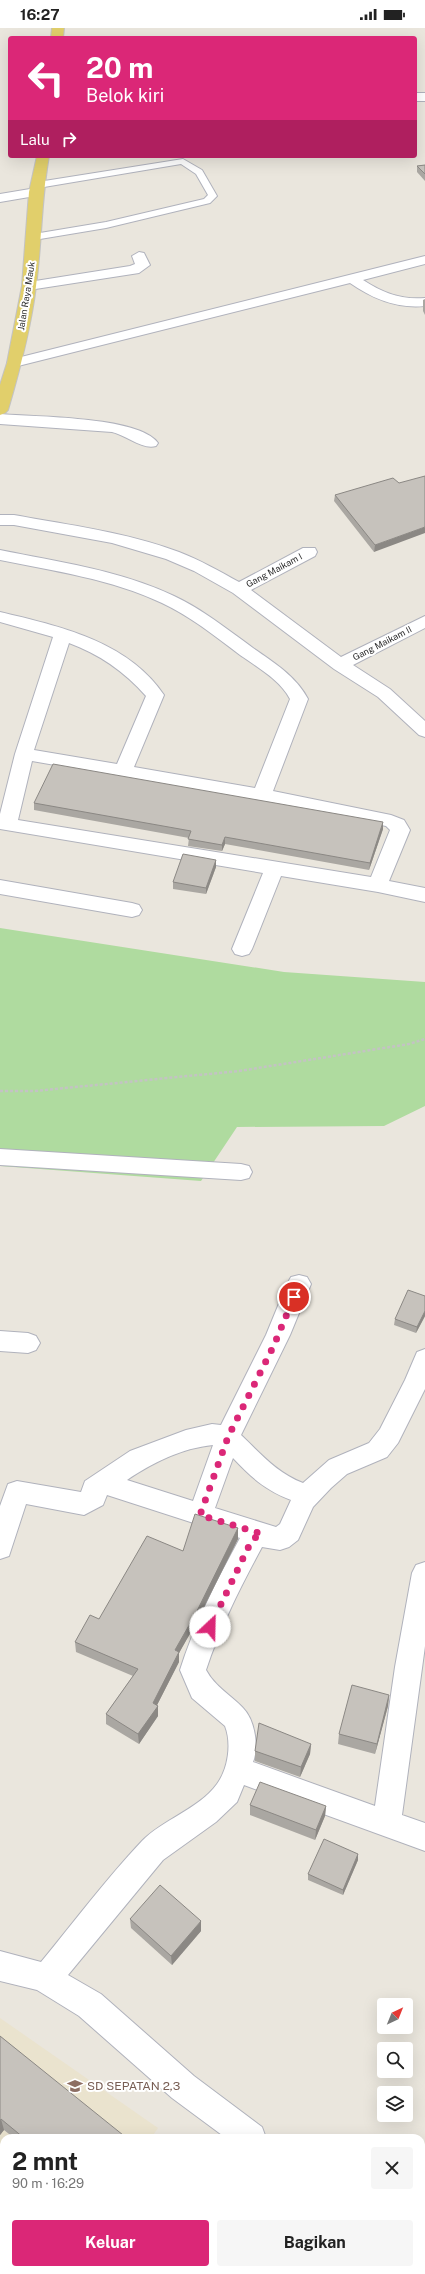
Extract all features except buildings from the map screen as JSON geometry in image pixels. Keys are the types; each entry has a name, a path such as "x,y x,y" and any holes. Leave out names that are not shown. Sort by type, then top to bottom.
{"main road":[{"name":"Jalan Raya Mauk","path":"0,410 14,363 30,286 37,189 43,158"}],"street":[{"path":"0,198 37,189"},
{"path":"30,286 134,270 143,265 139,256"},
{"path":"14,363 425,260"},
{"path":"353,279 379,296 408,303 425,302"},
{"path":"0,419 113,427 128,431 150,444"},
{"path":"5,538 114,538 144,546 200,567 239,589 340,665 384,693 425,731"},
{"path":"5,538 103,578 167,599 197,615 269,668 294,691 299,699 262,795"},
{"name":"Gang Maikam I","path":"239,589 309,552"},
{"path":"0,617 63,634 89,643 110,655 141,677 155,695 124,770"},
{"name":"Gang Maikam II","path":"340,665 425,621"},
{"path":"63,634 24,754 4,823 162,851 378,885 425,895"},
{"path":"24,754 124,770 385,819 397,824 399,834 378,885"},
{"path":"242,949 275,868"},
{"path":"0,887 132,910"},
{"path":"0,1157 241,1172"},
{"path":"200,1515 228,1437 275,1341 299,1284"},
{"path":"0,1341 28,1343"},
{"path":"103,1483 200,1515 280,1539 287,1534 303,1500 338,1466 378,1450 389,1436 422,1374"},
{"path":"0,1548 9,1491 84,1504 90,1502 94,1498 94,1489 139,1458 159,1449 186,1440 212,1434 228,1437 257,1468 280,1485 308,1495"},
{"path":"46,1979 153,1850 206,1812 227,1793 242,1755 242,1744 235,1718 202,1689 193,1670 198,1654 235,1572 253,1539 262,1534"},
{"path":"387,1823 408,1667 425,1573"},
{"path":"237,1769 425,1837"},
{"path":"0,1966 12,1967 46,1979 90,2005 184,2087 246,2134"}],"lane":[{"path":"34,237 106,224 197,204 209,200 213,194 199,172 183,161 37,189"}],"path":[{"path":"2,1091 35,1091 239,1071 409,1044 425,1039"}],"shaded area":[{"name":"SD SEPATAN 2,3","path":"0,2018 158,2128 154,2134 110,2134 0,2045"},
{"path":"0,2127 9,2134 0,2134"}],"green space":[{"path":"0,928 284,972 425,982 425,1106 384,1126 237,1127 201,1181 0,1166"}],"place":[{"name":"SD SEPATAN 2,3","path":"75,2086"}],"route":[{"path":"210,1627 235,1572 253,1539 262,1534 200,1515 228,1437 274,1345 294,1297"}]}
